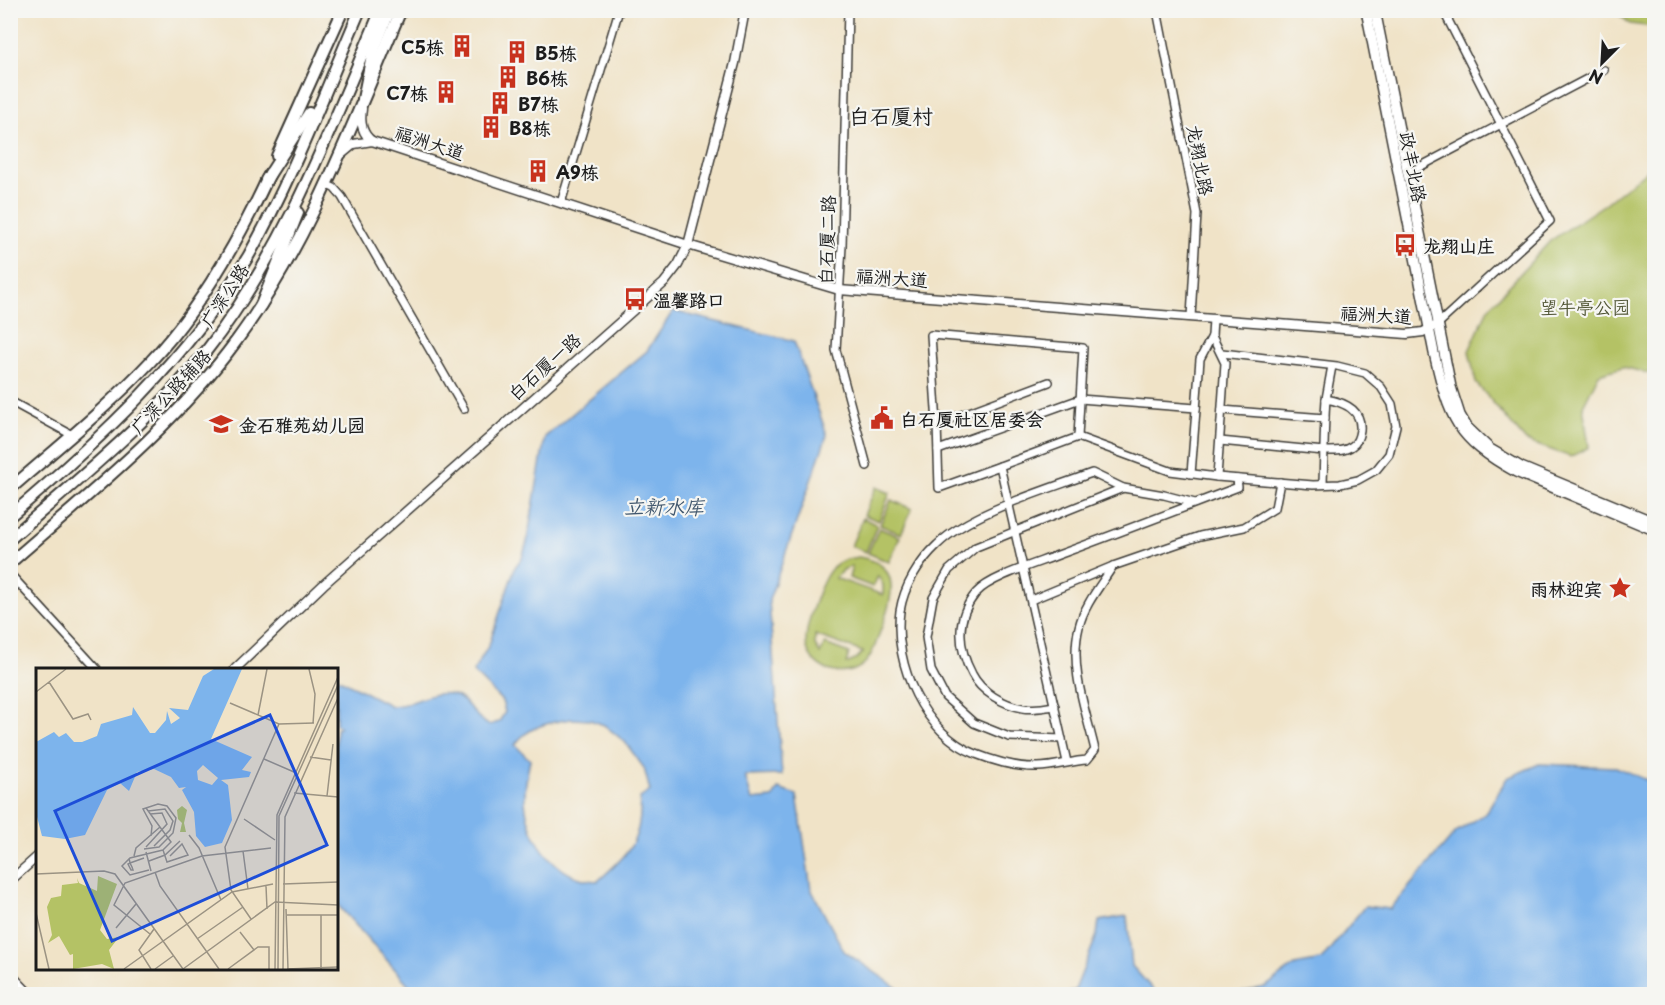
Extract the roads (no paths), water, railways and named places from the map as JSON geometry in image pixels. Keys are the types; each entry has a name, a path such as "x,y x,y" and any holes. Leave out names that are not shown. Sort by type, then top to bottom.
{"main road":[{"name":"广深公路辅路","path":"10,489 120,392 173,335 227,255 266,180 343,10"},
{"name":"广深公路","path":"10,516 141,397 200,329 234,279 264,226 360,10"},
{"name":"广深公路","path":"10,539 105,457 180,382 228,321 270,254 315,164 381,10"},
{"path":"363,99 372,55 390,10"},
{"name":"广深公路辅路","path":"10,563 117,470 166,423 237,340 261,305 298,241 333,167 401,10"},
{"name":"政丰北路","path":"1366,10 1434,326"},
{"name":"政丰北路","path":"1375,10 1408,173 1434,326"},
{"path":"266,180 327,85"},
{"path":"261,305 285,248 315,164"},
{"name":"福洲大道","path":"1434,326 1454,401 1467,427 1477,438 1505,459 1654,522"},
{"name":"福洲大道","path":"1434,326 1447,405 1454,419 1472,442 1484,453 1516,472 1654,530"}],"street":[{"path":"561,203 619,10"},
{"name":"白石厦一路","path":"236,668 323,585 664,283 678,265 688,245 735,63 746,10"},
{"name":"白石厦二路","path":"848,10 840,290 836,350 867,466"},
{"name":"龙翔北路","path":"1157,10 1197,214 1191,317"},
{"path":"1434,326 1550,221 1443,10"},
{"path":"1408,173 1604,70"},
{"path":"363,99 360,119 367,138 372,141"},
{"path":"333,167 349,148 361,142 372,141"},
{"name":"福洲大道","path":"372,141 688,245 840,290 1407,334 1415,334 1434,326"},
{"path":"325,184 334,188 342,197 464,409"},
{"path":"1191,474 1200,359 1212,336 1213,319"},
{"path":"1078,437 1083,348 931,335 939,488 1078,437 1170,471 1280,482 1323,484 1358,480 1376,470 1389,454 1396,426 1392,404 1381,387 1365,373 1332,366 1222,353"},
{"path":"1212,336 1226,363 1217,477"},
{"path":"1323,484 1326,399 1332,366"},
{"path":"937,424 1049,382"},
{"path":"938,450 1080,399 1196,408"},
{"path":"1220,441 1324,451 1341,451 1352,447 1358,440 1360,420 1353,410 1341,402 1326,399"},
{"path":"10,401 72,435"},
{"path":"1222,410 1325,418"},
{"path":"1000,466 1067,762"},
{"path":"1113,566 1092,598 1079,626 1075,661 1095,750 1088,760 1039,767 1016,765 975,754 951,738 924,711 906,677 900,611 912,574 937,544 964,524 1092,473 1124,488 1195,503"},
{"path":"1055,706 1025,708 997,699 975,680 963,658 960,636 965,614 976,594 987,584 1238,487 1237,479"},
{"path":"1031,600 1113,566 1200,536 1244,526 1275,508 1280,482"},
{"path":"1062,739 1009,737 974,723 945,697 932,670 926,637 933,598 949,570 976,547 1124,488"},
{"path":"10,574 96,668"},
{"path":"10,881 36,858"},
{"path":"10,973 30,994"}],"water":[{"name":"立新水库","path":"673,311 794,341 827,435 769,600 782,775 745,776 752,800 773,798 778,789 797,795 811,889 844,951 906,994 417,994 338,905 338,728 340,727 338,726 338,678 391,706 441,693 450,694 466,703 480,719 489,725 499,722 505,712 502,701 473,672 489,645 515,567 522,558 527,542 545,437 647,351","holes":["572,719 590,720 604,725 625,742 644,768 650,791 640,798 639,825 631,846 618,863 598,881 570,874 558,866 539,844 532,831 525,802 525,786 530,760 515,745 533,729 556,722"]},
{"path":"1539,764 1616,767 1654,783 1654,994 1234,994 1265,987 1295,965 1321,960 1365,906 1390,909 1456,832 1485,814 1507,778"},
{"path":"1127,916 1132,966 1157,994 1067,994 1075,990 1097,935 1099,921"}],"place":[{"name":"C5栋","path":"462,46"},
{"name":"B5栋","path":"517,52"},
{"name":"B6栋","path":"508,77"},
{"name":"C7栋","path":"446,92"},
{"name":"B7栋","path":"500,103"},
{"name":"B8栋","path":"491,127"},
{"name":"A9栋","path":"538,171"},
{"name":"龙翔山庄","path":"1405,245"},
{"name":"温馨路口","path":"635,299"},
{"name":"白石厦社区居委会","path":"882,418"},
{"name":"金石雅苑幼儿园","path":"221,424"},
{"name":"雨林迎宾","path":"1620,588"}],"district":[{"name":"白石厦村","path":"891,115"}],"park label":[{"name":"望牛亭公园","path":"1585,306"}]}
